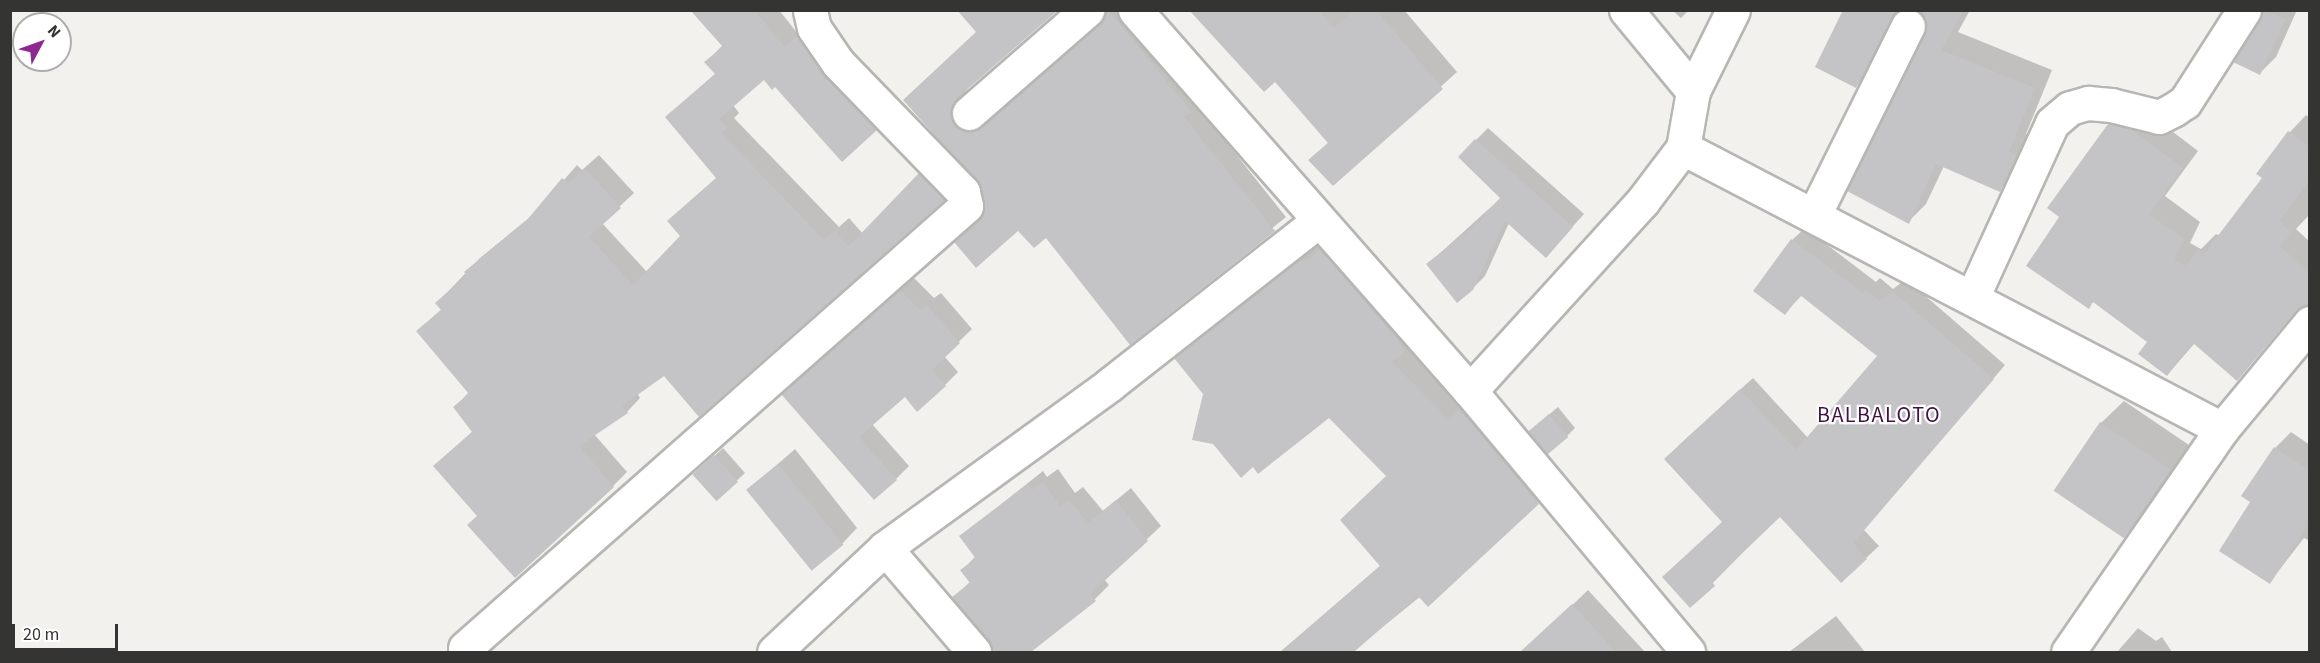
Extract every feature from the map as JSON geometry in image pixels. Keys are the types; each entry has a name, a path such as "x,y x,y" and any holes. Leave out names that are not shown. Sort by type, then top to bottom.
{"street":[{"path":"465,648 966,206 963,192 838,63 814,28 810,10"},
{"path":"969,113 1087,10"},
{"path":"1135,10 1318,222 1470,391 1688,652"},
{"path":"1626,10 1694,91"},
{"path":"1470,391 1642,202 1683,148 1694,91 1733,10"},
{"path":"1972,298 2052,123 2070,108 2088,103 2111,105 2159,117 2173,110 2185,102 2244,10"},
{"path":"1814,215 1908,26"},
{"path":"1683,148 2223,429"},
{"path":"774,652 885,548 1109,385 1318,222"},
{"path":"2068,652 2223,429 2310,323"},
{"path":"885,548 974,652"}],"building":[{"path":"690,10 755,10 784,47 797,35 825,76 877,130 842,162 775,87 772,90 764,80 719,119 727,128 721,133 824,240 835,231 848,247 919,173 945,200 699,417 664,376 622,406 628,413 579,446 614,487 515,578 467,525 477,516 433,466 472,432 453,407 469,394 416,331 441,310 435,303 467,275 464,272 527,220 562,178 568,183 585,168 621,208 589,237 633,285 680,236 667,221 716,178 665,117 715,74 704,62 723,47"},
{"path":"957,10 1058,10 956,99 951,116 955,126 972,131 981,127 1099,24 1108,10 1191,112 1184,117 1275,231 1130,345 1046,238 1034,248 1018,231 976,268 954,242 984,212 981,187 903,100 976,32"},
{"path":"1189,10 1318,10 1334,28 1354,10 1376,10 1443,89 1333,186 1308,160 1328,143 1275,82 1264,92"},
{"path":"1843,10 1898,10 1856,88 1815,67"},
{"path":"1918,10 1964,10 1941,50 2035,88 2009,152 2017,155 2000,192 1936,164 1909,224 1847,191 1925,34 1927,24"},
{"path":"2263,10 2286,19 2260,75 2233,62"},
{"path":"2108,124 2131,129 2183,168 2149,214 2184,239 2174,260 2185,266 2198,249 2204,254 2262,178 2256,174 2288,131 2310,147 2310,180 2279,221 2292,233 2280,246 2310,274 2310,305 2296,311 2237,381 2193,343 2167,376 2138,354 2147,342 2093,302 2089,309 2026,266 2059,217 2047,208"},
{"path":"1475,139 1573,227 1546,258 1505,221 1473,290 1457,303 1426,264 1471,229 1500,198 1458,157"},
{"path":"1791,239 1863,293 1866,290 1879,301 1892,291 1994,379 1853,543 1867,559 1841,583 1780,517 1712,582 1715,586 1690,608 1662,577 1722,522 1664,459 1740,389 1796,450 1877,356 1800,295 1785,315 1753,291"},
{"path":"1321,249 1406,350 1392,362 1448,419 1459,409 1539,504 1428,607 1418,596 1354,652 1281,652 1380,566 1340,520 1386,476 1329,418 1258,474 1253,467 1241,478 1213,444 1192,440 1203,394 1174,358 1300,259 1303,263"},
{"path":"900,290 920,310 927,305 960,343 932,370 946,386 917,412 905,397 859,437 897,480 874,500 781,394"},
{"path":"1549,414 1568,437 1547,455 1528,432"},
{"path":"2100,422 2170,470 2124,538 2054,491"},
{"path":"2274,447 2310,471 2310,522 2270,584 2219,551 2250,502 2241,496"},
{"path":"714,455 738,482 717,501 692,474"},
{"path":"778,464 843,545 812,571 746,490"},
{"path":"1043,482 1060,506 1069,500 1088,523 1116,500 1148,541 1090,594 1096,601 1031,652 992,652 988,640 952,597 970,583 960,570 976,559 959,536 1028,484 1032,490"},
{"path":"1572,604 1616,652 1520,652"}],"district":[{"name":"BALBALOTO","path":"1879,416"}]}
